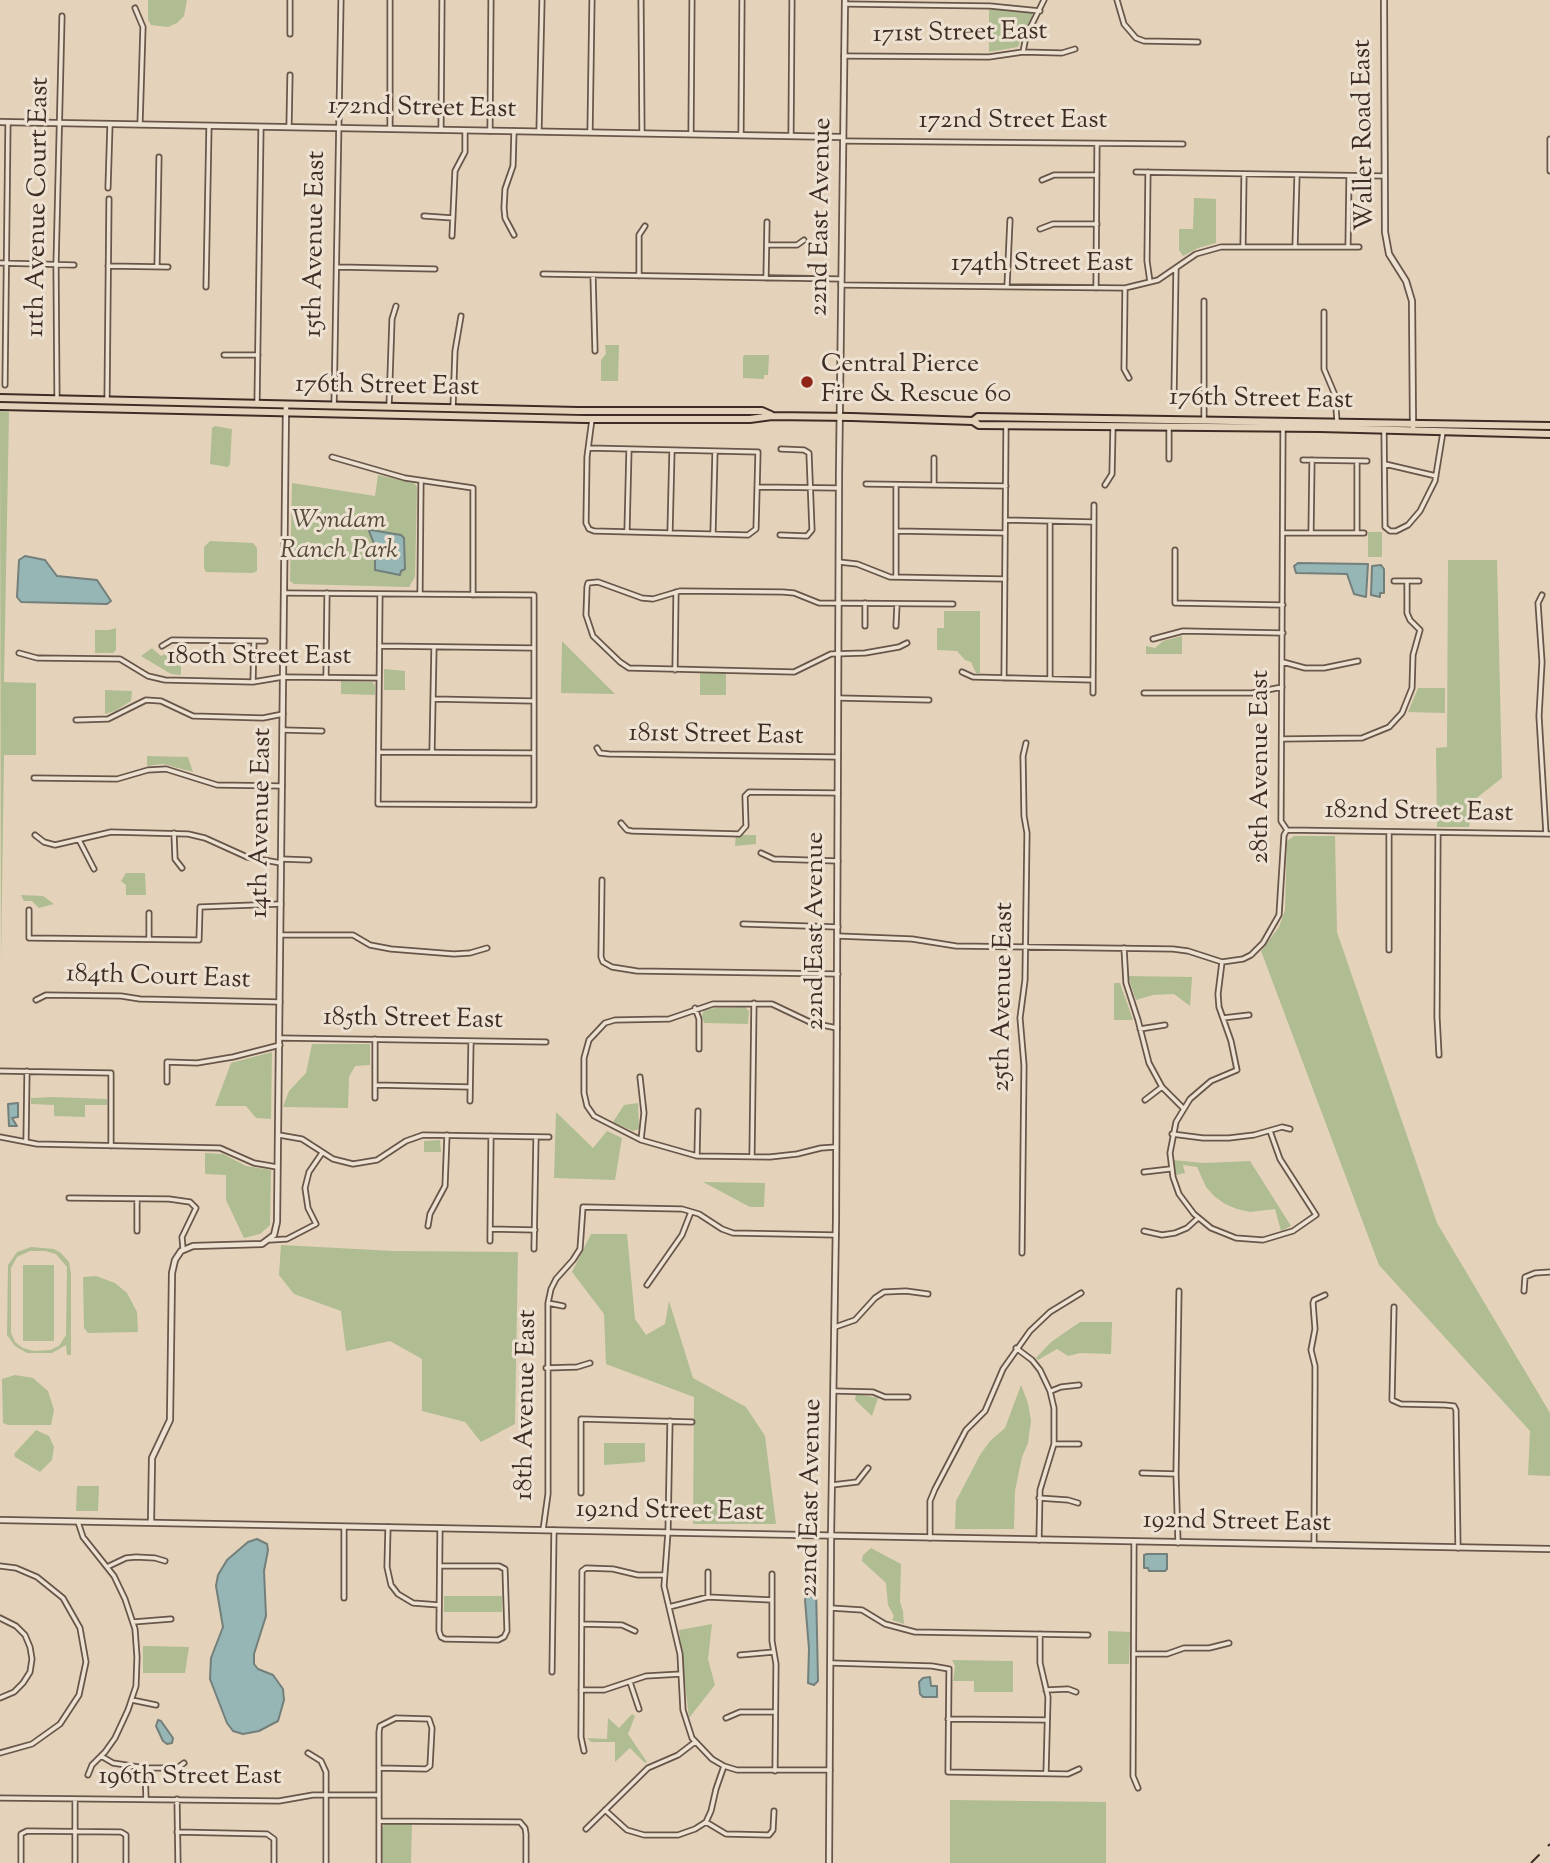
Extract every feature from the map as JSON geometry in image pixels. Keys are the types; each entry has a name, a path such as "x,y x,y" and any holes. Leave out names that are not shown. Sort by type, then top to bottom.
{"main road":[{"name":"176th Street East","path":"0,398 257,404 286,409 334,406 424,411 453,408 762,411 772,415"},
{"path":"17,406 24,403 52,403 57,399"},
{"path":"201,410 208,407 252,407 257,404"},
{"name":"176th Street East","path":"0,406 424,411 592,419 750,419 772,415 972,421 978,425 1384,429 1413,426 1443,431 1550,434"},
{"path":"539,418 548,414 573,414 578,411"},
{"path":"592,419 596,414 629,411"},
{"name":"176th Street East","path":"972,421 978,417 1337,421 1413,426 1550,426"},
{"path":"1109,425 1107,422 1139,423 1142,419"},
{"path":"1283,428 1286,425 1309,425 1314,421"}],"street":[{"path":"290,0 290,34"},
{"name":"15th Avenue East","path":"334,406 341,0"},
{"path":"390,0 390,129"},
{"path":"441,130 442,0"},
{"path":"489,131 491,0"},
{"path":"539,131 542,0"},
{"path":"590,132 592,0"},
{"path":"641,0 642,133"},
{"path":"691,134 692,0"},
{"path":"741,135 742,0"},
{"path":"791,136 792,0"},
{"path":"976,0 976,6"},
{"path":"1023,52 1026,36 1044,0"},
{"path":"1117,0 1120,16 1128,31 1136,38 1144,41 1198,42"},
{"name":"Waller Road East","path":"1384,0 1384,176 1387,245 1394,264 1406,281 1414,314 1413,426"},
{"path":"845,2 1040,11"},
{"name":"22nd East Avenue","path":"829,1863 845,2"},
{"path":"135,8 143,27 140,124"},
{"name":"11th Avenue Court East","path":"57,399 56,264 62,16"},
{"name":"171st Street East","path":"844,56 989,57 1023,52 1062,53 1075,49"},
{"path":"289,127 290,75"},
{"name":"172nd Street East","path":"0,122 1183,144"},
{"path":"5,384 2,263 8,122"},
{"path":"108,188 110,124"},
{"path":"206,288 209,126"},
{"path":"257,404 261,127"},
{"path":"452,236 455,171 465,152 465,131"},
{"path":"514,131 513,166 505,189 504,208 514,235"},
{"path":"1550,139 1550,171"},
{"path":"1096,288 1097,144"},
{"path":"157,267 159,157"},
{"path":"1136,172 1384,176"},
{"path":"1148,172 1147,261 1151,282"},
{"path":"1243,246 1244,174"},
{"path":"1042,180 1054,175 1097,175"},
{"path":"1296,247 1297,175"},
{"path":"1348,247 1349,176"},
{"path":"107,401 108,200"},
{"path":"424,216 453,218"},
{"path":"1007,286 1010,220"},
{"path":"766,278 767,222"},
{"path":"1040,229 1053,224 1097,225"},
{"path":"639,276 639,235 645,226"},
{"path":"767,245 797,245 804,240"},
{"name":"174th Street East","path":"543,274 1125,288 1151,282 1176,269 1196,254 1206,251 1243,246 1359,247"},
{"path":"2,263 74,265"},
{"path":"108,266 169,267"},
{"path":"338,267 435,269"},
{"path":"1174,395 1176,269"},
{"path":"593,275 595,351"},
{"path":"1125,288 1124,369 1129,378"},
{"path":"1204,301 1204,420"},
{"path":"389,407 391,319 396,306"},
{"path":"1324,312 1324,369 1335,395 1337,421"},
{"path":"453,408 455,351 461,316"},
{"path":"224,355 258,355"},
{"name":"14th Avenue East","path":"270,1240 277,1228 279,1135 286,409"},
{"path":"589,448 758,452 757,528 748,534 589,529 586,523 587,457 592,419"},
{"path":"1004,678 1006,424"},
{"path":"1105,485 1112,474 1109,425"},
{"path":"1169,426 1169,458"},
{"name":"28th Avenue East","path":"1222,961 1243,959 1251,955 1273,927 1280,908 1284,835 1287,830 1281,821 1283,428"},
{"path":"1384,429 1385,527 1390,531 1408,525 1420,510 1436,476 1443,431"},
{"path":"627,532 629,449"},
{"path":"780,535 810,535 812,530 809,453 804,450 781,449"},
{"path":"670,532 672,450"},
{"path":"713,533 715,451"},
{"path":"332,457 396,476 473,488 473,595"},
{"path":"934,458 934,485"},
{"path":"1303,460 1367,461"},
{"path":"1311,533 1312,460"},
{"path":"1357,461 1357,533"},
{"path":"1385,464 1436,476"},
{"path":"420,594 421,481"},
{"path":"866,484 1006,486"},
{"path":"896,485 896,578"},
{"path":"757,487 839,488"},
{"path":"1093,693 1094,505"},
{"path":"1006,520 1094,522"},
{"path":"1050,522 1050,680"},
{"path":"896,531 1005,533"},
{"path":"1283,533 1364,533"},
{"path":"1175,550 1175,603 1283,605"},
{"path":"839,562 857,564 883,576 896,578 1005,579"},
{"path":"1394,581 1419,581"},
{"path":"1282,739 1362,738 1389,727 1402,713 1412,688 1413,655 1420,630 1410,620 1408,613 1407,581"},
{"path":"907,643 899,648 824,656 794,672 629,668 593,636 588,627 586,592 588,583 591,582 653,599 676,592 794,593 819,603 953,604"},
{"path":"675,670 676,592"},
{"path":"284,593 534,595 534,805 378,804 380,594"},
{"path":"326,677 327,593"},
{"path":"1542,594 1538,603 1542,662 1539,716 1548,834"},
{"path":"865,603 865,626"},
{"path":"896,626 897,604"},
{"path":"1153,639 1183,631 1283,633"},
{"path":"162,646 172,640 265,641"},
{"path":"253,682 254,640"},
{"path":"380,646 533,648"},
{"path":"432,752 433,647"},
{"name":"180th Street East","path":"19,653 37,658 120,659 159,680 253,682 283,677 379,678"},
{"path":"1283,662 1305,668 1324,668 1358,661"},
{"path":"962,672 974,677 1093,680"},
{"path":"1144,693 1252,693 1282,687"},
{"path":"838,698 929,700"},
{"path":"433,699 533,701"},
{"path":"76,720 108,719 146,700 161,701 193,716 263,718 283,714"},
{"path":"283,730 322,731"},
{"name":"25th Avenue East","path":"1022,1253 1024,1065 1020,1018 1025,980 1027,833 1024,816 1023,756 1026,743"},
{"name":"181st Street East","path":"597,748 600,753 609,754 838,757"},
{"path":"379,752 534,753"},
{"path":"34,778 117,779 157,769 176,771 217,785 282,786"},
{"path":"621,823 627,830 632,831 740,834 745,829 745,796 749,792 838,793"},
{"name":"182nd Street East","path":"1287,830 1548,834"},
{"path":"36,835 49,844 79,841 111,832 174,833 205,838 258,861 309,860"},
{"path":"1389,832 1390,950"},
{"path":"174,833 175,859 183,868"},
{"path":"1438,833 1439,1055"},
{"path":"79,841 94,869"},
{"path":"761,853 774,859 838,860"},
{"path":"602,880 601,957 612,967 637,971 838,974"},
{"path":"29,910 29,938 199,940 200,907 281,904"},
{"path":"149,913 149,940"},
{"path":"743,924 838,927"},
{"path":"281,935 353,935 370,945 391,949 454,954 487,948"},
{"path":"838,936 912,939 956,946 1173,949 1222,961 1218,1000 1237,1070 1204,1086 1183,1108 1172,1134 1170,1153 1171,1169 1180,1194 1198,1217 1219,1232 1254,1240 1285,1235 1300,1228 1316,1215 1280,1159 1270,1131"},
{"path":"1124,948 1126,983 1149,1063 1162,1087 1183,1108"},
{"name":"184th Court East","path":"36,1000 46,995 280,1002"},
{"path":"752,1156 754,1003"},
{"path":"836,1147 788,1156 697,1156 641,1140 594,1116 587,1106 584,1093 585,1050 589,1040 605,1023 615,1020 670,1019 713,1004 754,1003 778,1005 813,1023 837,1028"},
{"path":"695,1009 699,1019 699,1049"},
{"path":"1223,1018 1248,1015"},
{"path":"1140,1029 1165,1025"},
{"name":"185th Street East","path":"280,1038 546,1042"},
{"path":"375,1039 375,1098"},
{"path":"470,1101 471,1041"},
{"path":"167,1082 167,1062 197,1063 280,1045"},
{"path":"0,1071 111,1073 111,1146"},
{"path":"26,1142 27,1071"},
{"path":"640,1077 644,1113 641,1140"},
{"path":"375,1085 470,1087"},
{"path":"1145,1100 1162,1087"},
{"path":"697,1156 698,1111"},
{"path":"1172,1134 1216,1139 1242,1137 1282,1127 1290,1129"},
{"path":"279,1135 302,1139 322,1153 344,1163 377,1160 416,1137 549,1137"},
{"path":"428,1226 430,1214 445,1186 447,1135"},
{"path":"490,1241 491,1136"},
{"path":"0,1137 37,1144 220,1148 254,1163 278,1167"},
{"path":"534,1249 536,1137"},
{"path":"152,1523 152,1458 170,1420 173,1267 176,1258 184,1249 197,1245 254,1246 270,1240 287,1239 316,1224 308,1208 306,1188 309,1172 322,1153"},
{"path":"1144,1172 1171,1169"},
{"path":"69,1198 190,1202 195,1206 182,1237 184,1249"},
{"path":"137,1199 137,1231"},
{"name":"18th Avenue East","path":"543,1530 548,1494 548,1303 556,1279 580,1249 583,1207 682,1209 691,1212"},
{"path":"647,1284 682,1235 691,1212 733,1233 836,1235"},
{"path":"1144,1231 1162,1235 1175,1233 1198,1217"},
{"path":"490,1229 535,1230"},
{"path":"1524,1291 1525,1277 1550,1272"},
{"path":"1178,1543 1176,1474 1180,1291"},
{"path":"835,1327 856,1320 875,1297 884,1292 928,1294"},
{"path":"930,1538 930,1502 934,1489 967,1430 985,1411 1003,1369 1030,1331 1050,1312 1081,1293"},
{"path":"1314,1545 1315,1384 1311,1350 1315,1329 1313,1303 1325,1295"},
{"path":"548,1303 563,1306"},
{"path":"1394,1307 1392,1400 1401,1404 1436,1404 1455,1408 1458,1548"},
{"path":"1016,1348 1040,1370 1050,1391 1055,1423 1054,1444 1039,1498 1039,1540"},
{"path":"546,1368 577,1367 590,1363"},
{"path":"1050,1391 1079,1385"},
{"path":"834,1391 873,1392 885,1397 908,1397"},
{"path":"581,1493 580,1419 692,1422"},
{"path":"670,1421 668,1532 664,1575 680,1654 683,1710 687,1726 702,1751 724,1766 748,1771 830,1770"},
{"path":"1054,1444 1079,1444"},
{"path":"832,1485 857,1482 868,1468"},
{"path":"1142,1473 1176,1474"},
{"path":"1039,1498 1078,1503"},
{"name":"192nd Street East","path":"0,1520 1550,1549"},
{"path":"78,1522 83,1537 120,1587 133,1622 137,1665 132,1700 115,1738 92,1765 88,1775"},
{"path":"344,1527 344,1598"},
{"path":"388,1527 388,1577 397,1594 414,1603 440,1605"},
{"path":"440,1528 440,1566 440,1605 441,1637 498,1640 504,1637 505,1569 499,1566 440,1566"},
{"name":"18th Avenue East","path":"552,1672 554,1530"},
{"path":"1134,1542 1133,1776 1138,1788"},
{"path":"107,1567 126,1558 155,1558 164,1561"},
{"path":"0,1566 16,1568 37,1577 63,1598 80,1628 86,1662 79,1695 60,1724 32,1744 0,1753"},
{"path":"584,1751 581,1737 582,1571 586,1568 612,1569 638,1575 664,1575"},
{"path":"708,1572 708,1597"},
{"path":"772,1574 776,1664 775,1771"},
{"path":"669,1607 708,1597 772,1600"},
{"path":"831,1608 862,1610 885,1624 915,1632 1088,1635"},
{"path":"0,1618 16,1626 25,1635 32,1659 30,1672 23,1683 14,1692 0,1698"},
{"path":"133,1622 153,1618 171,1619"},
{"path":"582,1624 622,1625 635,1631"},
{"path":"1040,1634 1040,1663 1046,1690 1046,1773"},
{"path":"1134,1654 1167,1654 1184,1648 1209,1648 1230,1643"},
{"path":"740,1654 774,1651"},
{"path":"831,1663 932,1666 949,1670 948,1772 1068,1774 1079,1769"},
{"path":"581,1690 604,1690 646,1676 681,1674"},
{"path":"630,1682 639,1709"},
{"path":"1046,1690 1068,1689 1076,1692"},
{"path":"132,1700 156,1705"},
{"path":"726,1718 749,1712 775,1713"},
{"path":"379,1768 426,1769 430,1766 430,1720 396,1718 381,1725 379,1768 379,1863"},
{"path":"948,1719 1047,1720"},
{"path":"586,1829 648,1768 678,1755 695,1742"},
{"path":"308,1753 318,1758 324,1766 326,1863"},
{"path":"102,1756 113,1763 145,1768 177,1768 184,1763"},
{"path":"605,1810 627,1830 644,1835 685,1833 706,1822 724,1766"},
{"path":"145,1768 146,1799"},
{"name":"196th Street East","path":"0,1798 279,1801 326,1795 379,1796"},
{"path":"75,1799 75,1863"},
{"path":"177,1799 177,1863"},
{"path":"706,1822 726,1833 772,1833 774,1811"},
{"path":"379,1821 517,1822 523,1824 526,1834 526,1863"},
{"path":"21,1863 21,1834 27,1831 121,1832 125,1835 126,1863"},
{"path":"177,1832 264,1833 272,1836 274,1863"}],"green space":[{"path":"148,0 187,0 184,16 168,27 151,25 148,20"},
{"path":"989,9 1032,13 1018,47 989,52"},
{"path":"1194,198 1216,199 1216,243 1183,256 1179,250 1179,229 1193,229"},
{"path":"605,345 619,345 618,381 601,381 601,360 606,354"},
{"path":"745,355 769,355 768,375 764,375 764,379 743,378"},
{"path":"0,411 9,412 4,682 36,683 36,755 4,755 1,962"},
{"path":"215,426 232,429 228,467 210,464 212,428"},
{"name":"Wyndam Ranch Park","path":"378,475 414,483 417,487 415,577 409,587 294,584 290,581 292,483 375,496"},
{"path":"1368,532 1382,532 1382,557 1368,557"},
{"path":"210,541 253,543 257,548 257,571 206,572 204,547"},
{"path":"1448,560 1497,560 1502,778 1474,800 1469,827 1437,827 1436,748 1447,747"},
{"path":"944,611 980,611 980,673 976,673 971,662 965,660 957,651 937,650 937,628 944,628"},
{"path":"116,628 116,650 113,653 95,653 95,630"},
{"path":"1182,636 1182,654 1146,654 1146,646 1155,648 1163,641"},
{"path":"562,641 615,694 561,693"},
{"path":"152,648 161,656 171,651 172,662 181,662 181,675 171,674 141,656"},
{"path":"384,669 405,671 405,690 384,690"},
{"path":"700,673 726,673 726,695 700,695"},
{"path":"341,681 372,682 375,685 375,695 341,694"},
{"path":"1418,688 1445,688 1445,713 1408,712"},
{"path":"105,690 132,691 131,701 105,714"},
{"path":"147,756 188,757 193,772 163,764 147,766"},
{"path":"736,835 756,835 756,844 735,846"},
{"path":"1294,836 1335,836 1337,932 1437,1223 1550,1413 1550,1476 1528,1475 1530,1431 1379,1265 1261,951 1279,927 1285,910 1287,841"},
{"path":"126,873 145,873 146,895 126,895 126,885 121,881"},
{"path":"21,895 43,896 54,904 39,908 32,901 24,901"},
{"path":"1128,976 1192,977 1190,1006 1174,994 1153,995 1136,1000"},
{"path":"1114,983 1120,983 1133,1020 1114,1020"},
{"path":"745,1007 749,1011 748,1024 704,1023 704,1010"},
{"path":"312,1044 370,1044 370,1065 355,1066 349,1077 348,1108 283,1107 289,1091 306,1073"},
{"path":"272,1052 271,1119 256,1118 246,1106 215,1106 231,1063"},
{"path":"31,1098 107,1099 107,1105 85,1105 85,1117 54,1116 54,1105 31,1104"},
{"path":"638,1103 639,1129 633,1131 613,1122 624,1105"},
{"path":"556,1112 593,1148 607,1131 622,1138 615,1180 554,1178"},
{"path":"440,1140 441,1152 424,1152 424,1141"},
{"path":"205,1153 223,1154 246,1166 271,1170 270,1225 260,1234 244,1238 226,1200 226,1175 205,1174"},
{"path":"1173,1160 1204,1163 1250,1161 1291,1226 1281,1231 1275,1209 1250,1212 1225,1204 1206,1187 1197,1167 1183,1165 1185,1173 1176,1175"},
{"path":"703,1182 765,1183 764,1207 750,1207"},
{"path":"591,1234 627,1234 635,1319 646,1335 665,1324 669,1301 693,1378 746,1407 765,1436 776,1524 693,1524 694,1397 606,1364 604,1314 572,1272"},
{"path":"281,1245 394,1251 518,1252 515,1424 481,1442 465,1422 422,1411 422,1359 390,1341 346,1351 341,1311 294,1294 279,1275"},
{"path":"31,1247 54,1249 69,1262 71,1355 67,1355 66,1345 52,1353 27,1353 15,1346 7,1335 8,1265 17,1252","holes":["30,1251 56,1254 67,1267 66,1335 59,1346 50,1350 34,1351 15,1342 11,1333 11,1268 17,1257"]},
{"path":"23,1265 54,1265 54,1341 23,1341"},
{"path":"96,1276 115,1283 127,1293 137,1312 138,1332 88,1333 84,1328 83,1277"},
{"path":"1080,1322 1112,1322 1111,1354 1080,1353 1068,1356 1057,1349 1038,1360 1036,1358 1051,1342"},
{"path":"15,1375 33,1378 48,1391 54,1410 51,1425 3,1423 2,1379"},
{"path":"1021,1385 1031,1421 1015,1491 1014,1529 955,1529 956,1501 980,1455 990,1441 1005,1428"},
{"path":"856,1394 878,1398 872,1416 855,1400"},
{"path":"36,1430 49,1436 54,1447 52,1460 40,1472 14,1454"},
{"path":"604,1443 645,1443 645,1462 604,1465"},
{"path":"77,1486 99,1486 98,1511 76,1511"},
{"path":"871,1548 901,1564 900,1602 904,1624 892,1620 894,1616 888,1605 886,1583 862,1561 863,1555"},
{"path":"444,1596 502,1596 502,1612 444,1612"},
{"path":"712,1624 708,1659 715,1685 689,1718 679,1630"},
{"path":"1108,1631 1130,1632 1129,1664 1108,1664"},
{"path":"143,1646 189,1647 185,1673 143,1673"},
{"path":"952,1660 1013,1661 1013,1692 974,1692 974,1681 953,1681 955,1666"},
{"path":"632,1714 635,1716 628,1734 647,1762 630,1748 615,1762 615,1742 591,1742 587,1738 607,1739 608,1718 619,1728"},
{"path":"950,1800 1106,1802 1106,1863 950,1863"},
{"path":"385,1824 412,1824 411,1863 380,1863 381,1828"}],"water":[{"path":"369,531 401,535 404,538 405,569 400,575 375,570 375,546"},
{"path":"25,556 45,560 57,576 97,580 111,601 107,604 21,602 17,597 19,560"},
{"path":"1298,563 1368,564 1366,597 1354,594 1347,574 1296,573 1294,566"},
{"path":"1381,565 1384,569 1384,593 1380,593 1380,597 1371,595 1372,566"},
{"path":"18,1103 18,1117 12,1118 17,1126 9,1126 8,1104"},
{"path":"257,1539 267,1544 268,1550 264,1571 266,1616 254,1654 254,1664 258,1669 273,1675 283,1689 284,1700 278,1721 259,1731 243,1734 233,1731 227,1723 210,1679 211,1658 223,1627 216,1586 218,1575 227,1560 248,1542"},
{"path":"1167,1554 1167,1569 1149,1571 1144,1568 1144,1555"},
{"path":"816,1587 818,1681 814,1685 808,1683 809,1649 805,1600 809,1588"},
{"path":"930,1677 931,1686 937,1686 937,1697 923,1697 920,1694 919,1682"},
{"path":"158,1720 173,1738 172,1743 163,1741 156,1726"}],"railway":[{"path":"1531,1863 1550,1844"}],"place":[{"name":"Central Pierce Fire & Rescue 60","path":"807,382"}]}
